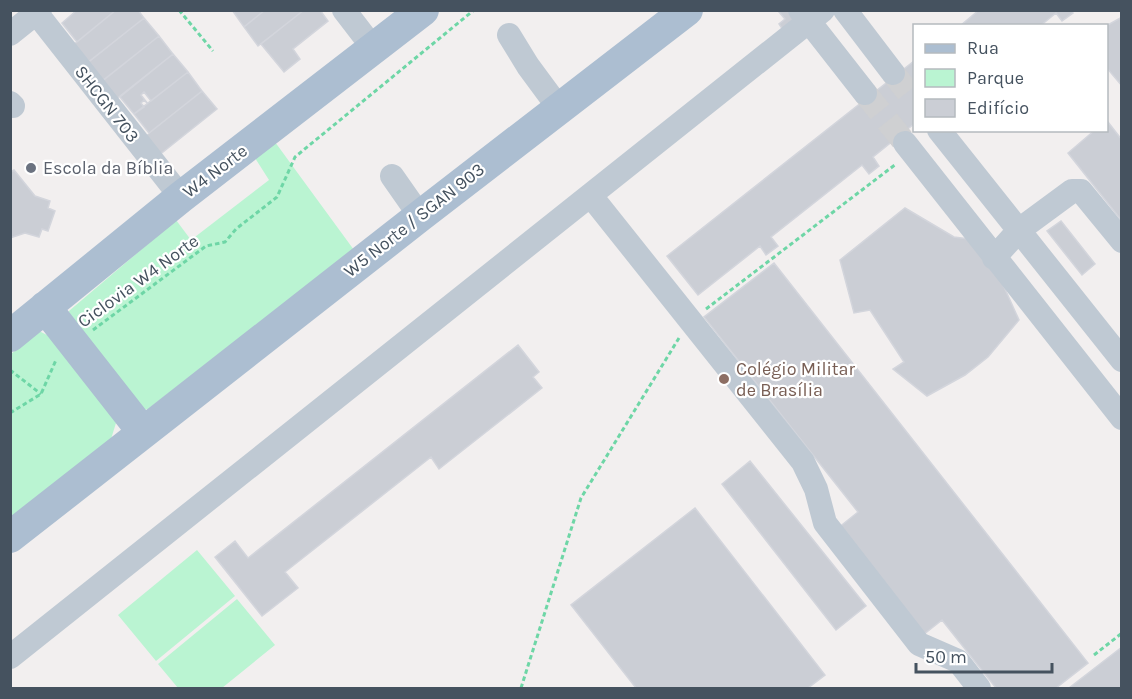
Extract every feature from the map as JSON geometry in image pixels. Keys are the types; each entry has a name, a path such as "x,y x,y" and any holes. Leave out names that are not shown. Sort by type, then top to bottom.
{"main road":[{"name":"W4 Norte","path":"10,336 181,197 423,10"},
{"name":"W5 Norte / SGAN 903","path":"10,537 687,10"},
{"path":"45,308 143,432"}],"street":[{"path":"344,10 374,50"},
{"path":"845,10 893,73"},
{"path":"10,34 37,12"},
{"name":"SHCGN 703","path":"37,12 181,197"},
{"path":"10,657 591,196 811,14 865,93"},
{"path":"509,34 528,66 560,108"},
{"path":"941,132 1122,360"},
{"path":"908,148 1122,418"},
{"path":"392,176 420,216"},
{"path":"994,258 1018,230 1072,191 1081,191 1122,241"},
{"path":"591,196 803,462 816,489 825,523 919,644 958,661 979,688"}],"path":[{"path":"179,10 213,51"},
{"name":"Ciclovia W4 Norte","path":"41,394 57,356 206,246 225,242 236,229 277,197 295,157 474,10"},
{"path":"521,688 580,498 690,321 908,148"},
{"path":"10,369 41,394 10,413"},
{"path":"1094,655 1122,633"}],"green space":[{"path":"275,142 354,250 148,409 139,411 70,327 69,311 176,220 191,240 269,180 255,158"},
{"path":"39,331 49,336 116,423 111,439 11,518 11,354"},
{"path":"197,550 235,596 156,661 118,615"},
{"path":"237,599 275,645 222,688 178,688 158,664"}],"building":[{"path":"77,10 116,10 77,42 62,23"},
{"path":"116,10 138,10 144,18 87,63 73,45"},
{"path":"232,10 265,10 244,27"},
{"path":"265,10 304,10 258,46 244,27"},
{"path":"304,10 320,10 328,21 293,49 300,59 284,72 261,44"},
{"path":"795,10 800,17 783,30 779,24 785,19 779,12"},
{"path":"979,10 1071,10 1073,13 1062,21 1056,13 1042,24 962,24"},
{"path":"1122,17 1122,86 1108,69 1108,25"},
{"path":"144,18 159,36 100,83 85,65"},
{"path":"159,36 173,54 115,100 101,82"},
{"path":"173,54 188,72 151,101 144,92 141,95 148,104 144,100 141,103 144,107 134,114 120,97"},
{"path":"913,62 913,125 873,157 879,166 869,174 862,165 771,237 778,246 766,255 760,246 698,295 667,256"},
{"path":"188,72 202,91 149,133 134,114"},
{"path":"202,91 217,109 158,156 143,138"},
{"path":"1108,122 1122,140 1122,221 1068,153 1093,132 1108,132"},
{"path":"14,170 35,196 50,201 48,208 55,211 48,231 42,229 39,237 25,233 10,238 10,172"},
{"path":"905,208 954,237 969,239 1000,278 1019,320 988,357 965,375 927,396 893,369 904,362 870,310 854,313 840,260"},
{"path":"1061,221 1095,264 1082,275 1047,231"},
{"path":"774,263 1088,663 1056,688 996,688 942,620 923,635 838,528 858,512 704,317"},
{"path":"518,345 539,372 533,377 542,388 439,469 431,457 285,572 298,588 262,616 215,557 235,541 248,558"},
{"path":"750,461 866,606 836,630 722,484"},
{"path":"695,508 825,675 808,688 636,688 571,605"},
{"path":"1122,647 1122,688 1069,688"}],"tunnel":[{"path":"893,73 913,99"},
{"path":"865,93 905,143"}],"place":[{"name":"Escola da Bíblia","path":"31,168"},
{"name":"Colégio Militar de Brasília","path":"724,379"}]}
